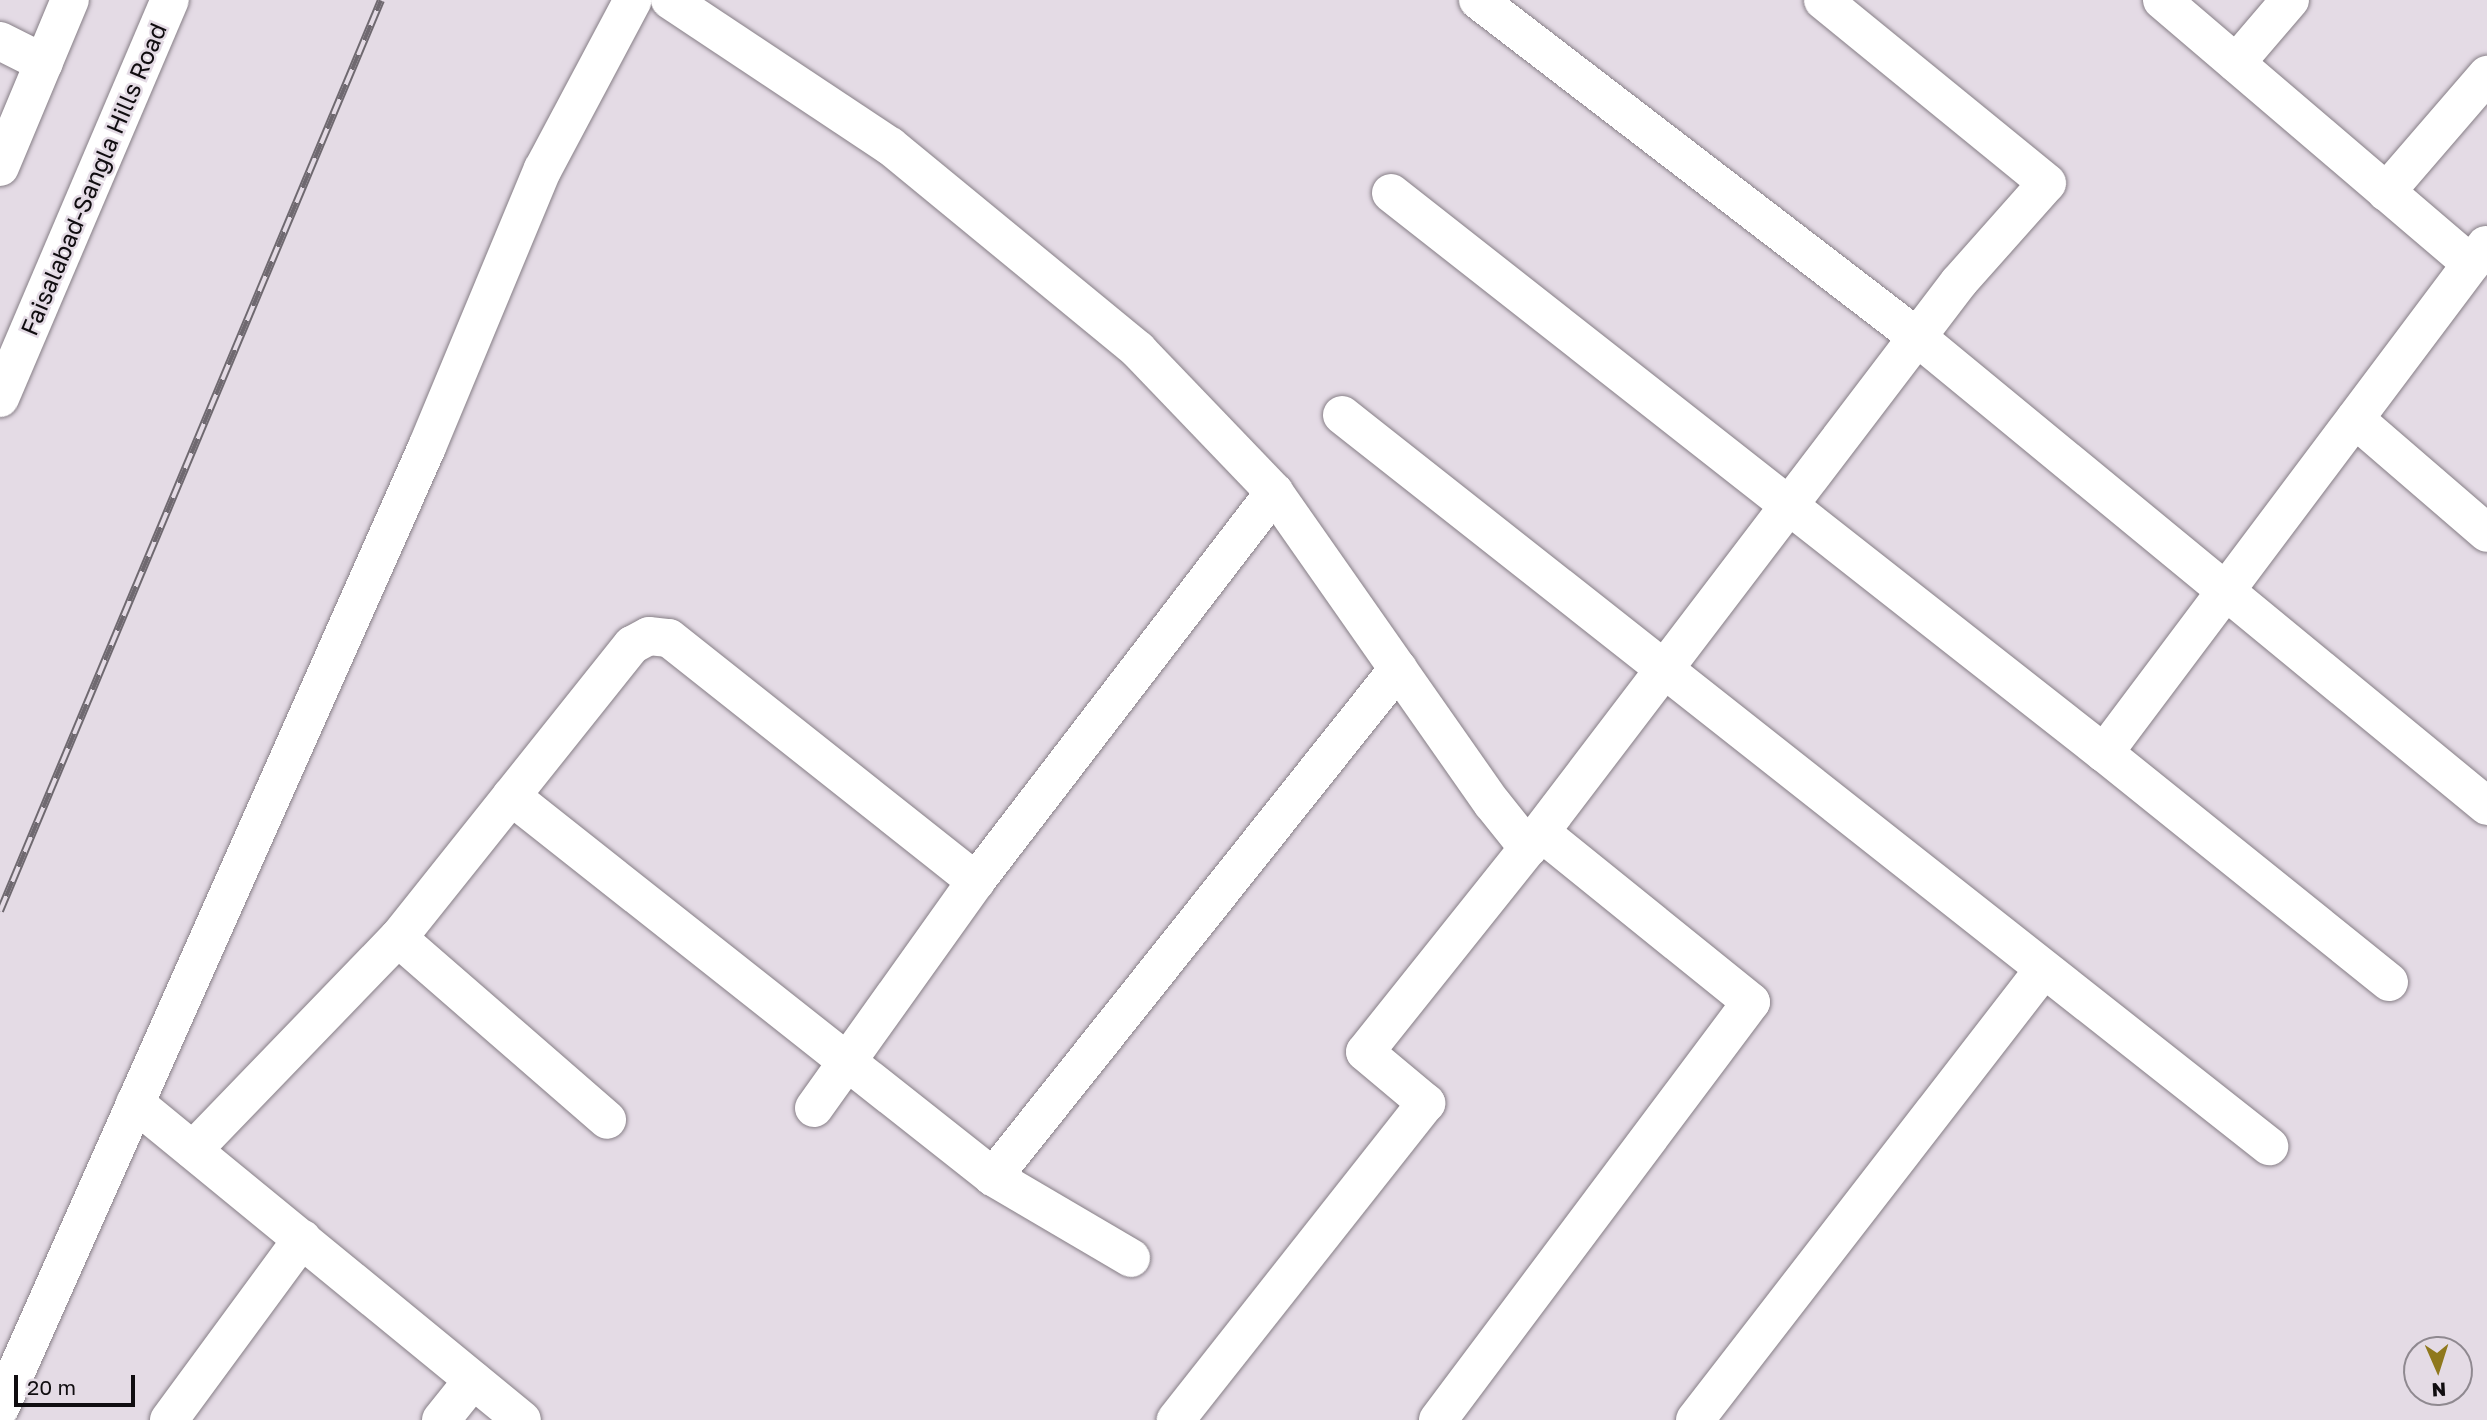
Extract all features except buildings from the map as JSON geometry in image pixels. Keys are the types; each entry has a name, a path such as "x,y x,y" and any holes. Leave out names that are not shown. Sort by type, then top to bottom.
{"street":[{"path":"0,167 69,0"},
{"name":"Faisalabad-Sangla Hills Road","path":"0,398 170,0"},
{"path":"0,1408 427,447 543,169 633,0"},
{"path":"670,0 890,146 1138,349 1274,492 1492,803 1534,840 1751,1002 1438,1420"},
{"path":"1478,0 1917,337 2487,806"},
{"path":"1176,1420 1426,1103 1365,1052 1534,840 1959,282 2047,183 1823,0"},
{"path":"2104,753 2479,254 2386,191 2162,0"},
{"path":"2236,63 2290,0"},
{"path":"0,41 44,63"},
{"path":"2386,191 2487,75"},
{"path":"1391,193 2104,753 2389,982"},
{"path":"1342,415 2269,1146"},
{"path":"2355,419 2487,533"},
{"path":"814,1108 849,1063 976,881 1274,492"},
{"path":"193,1150 398,938 632,645 649,636 669,638 976,881"},
{"path":"993,1177 1398,669"},
{"path":"511,796 993,1177 1130,1258"},
{"path":"398,938 607,1120"},
{"path":"1695,1420 2044,969"},
{"path":"135,1102 522,1420"},
{"path":"169,1420 302,1239"},
{"path":"441,1420 473,1380"}],"railway":[{"path":"0,911 381,0"}]}
